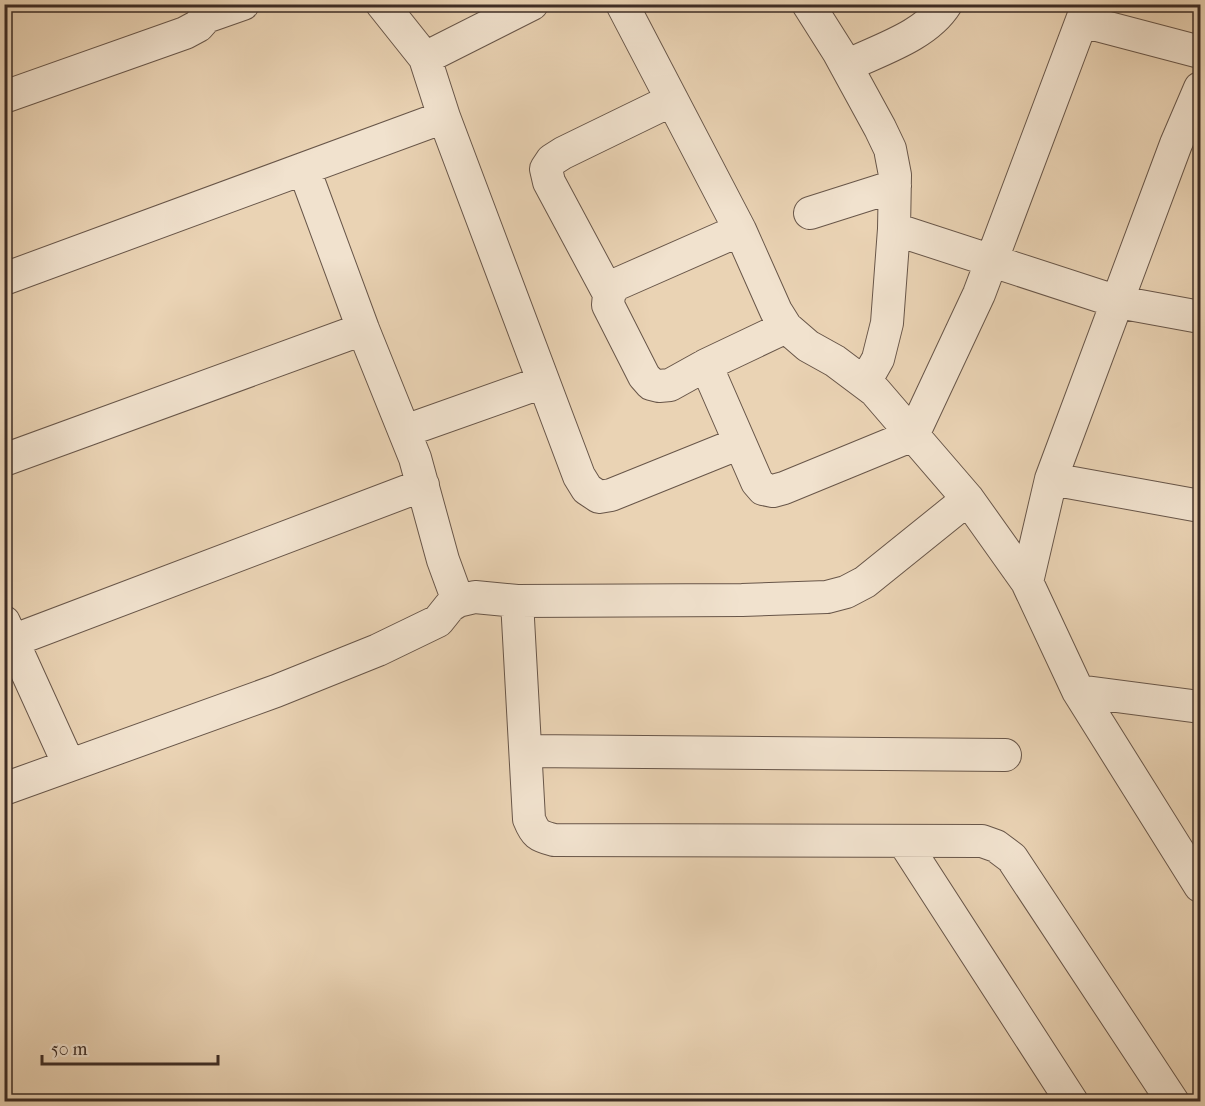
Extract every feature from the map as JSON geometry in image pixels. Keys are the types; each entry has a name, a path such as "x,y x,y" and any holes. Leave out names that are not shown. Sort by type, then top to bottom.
{"street":[{"path":"4,97 185,33 198,26 206,11 243,4"},
{"path":"382,4 425,58 444,117 543,382 579,476 587,489 599,497 611,495 740,443"},
{"path":"425,58 532,4"},
{"path":"622,4 740,230 776,311 786,327 808,346 835,361 875,391 968,499 1027,582 1077,691 1200,885"},
{"path":"808,4 846,66 890,150 894,186 894,230 888,323 878,358 865,382"},
{"path":"846,66 926,28 939,16 946,4"},
{"path":"706,365 757,482 763,489 772,491 800,483 914,435 979,294 1085,13 1200,52"},
{"path":"1027,582 1051,480 1118,302 1188,145 1200,87"},
{"path":"609,294 549,182 546,169 552,160 563,153 672,99"},
{"path":"4,279 444,117"},
{"path":"304,169 363,329 405,431 423,485 443,560 458,601"},
{"path":"810,213 894,186"},
{"path":"740,230 615,285 609,294 608,305 644,376 651,384 659,386 670,385 786,327"},
{"path":"894,230 1118,302 1200,317"},
{"path":"4,460 363,329"},
{"path":"405,431 543,382"},
{"path":"1051,480 1200,506"},
{"path":"69,765 7,636 423,485"},
{"path":"4,789 276,691 378,650 438,621 450,606 458,601 475,597 517,601 742,600 827,597 846,592 865,582 968,499"},
{"path":"517,601 529,819 534,832 554,840 982,841 996,846 1012,858 1173,1101"},
{"path":"1077,691 1200,707"},
{"path":"526,751 1005,755"},
{"path":"904,842 1072,1101"}]}
